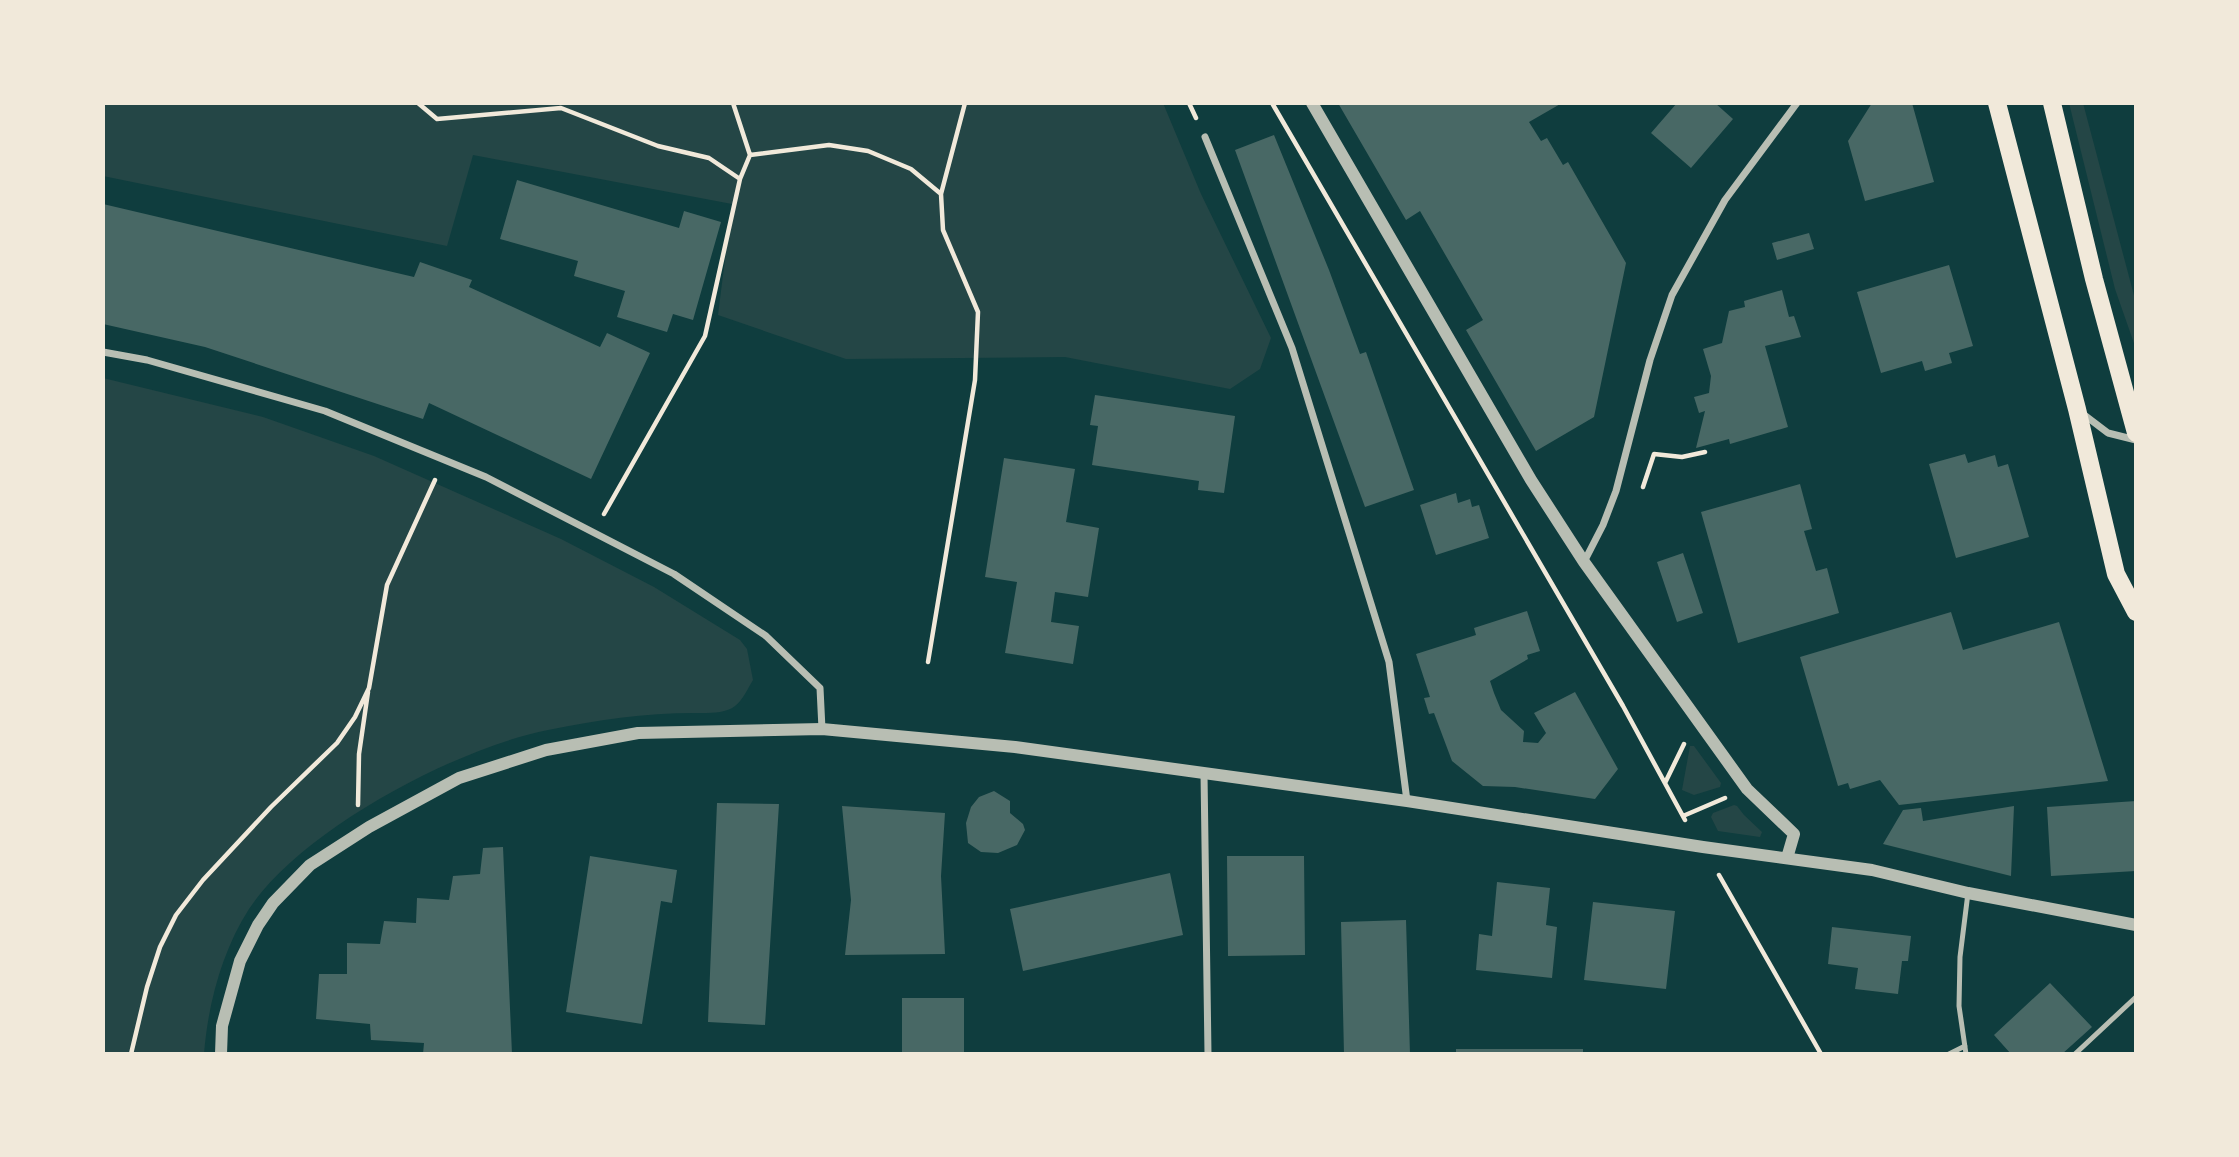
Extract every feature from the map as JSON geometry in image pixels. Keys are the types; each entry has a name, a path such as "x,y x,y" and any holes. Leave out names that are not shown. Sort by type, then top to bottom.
{"main road":[{"path":"1997,103 2077,409 2116,574 2136,612"},
{"path":"2052,103 2094,279 2136,433"}],"street":[{"path":"1312,103 1531,480 1584,562 1747,789 1794,834 1787,858"},
{"path":"1584,562 1603,525 1616,491 1650,360 1672,295 1725,200 1797,103"},
{"path":"1205,137 1292,348 1389,662 1407,801"},
{"path":"103,352 147,360 326,411 486,477 674,574 766,636 820,688 822,729"},
{"path":"2077,409 2108,433 2136,440"},
{"path":"221,1054 222,1026 240,961 258,925 273,903 310,865 369,827 459,778 545,750 638,733 822,729 1015,747 1407,801 1872,870 1968,893 2136,925"},
{"path":"1204,774 1208,1054"}],"lane":[{"path":"1966,1054 1959,1006 1968,893"},
{"path":"2075,1054 2136,997"},
{"path":"1949,1054 1965,1046"}],"path":[{"path":"418,103 437,119 561,108 658,146 709,158 740,179"},
{"path":"594,533 705,336 740,179 750,155 733,103"},
{"path":"928,662 975,380 978,312 943,230 941,194 965,103"},
{"path":"1272,103 1623,706 1683,816 1821,1054"},
{"path":"750,155 829,145 868,151 911,169 941,194"},
{"path":"1640,496 1654,454 1682,457 1705,452"},
{"path":"369,827 358,804 359,754 387,585 444,460"},
{"path":"131,1054 151,974 160,947 176,915 202,880 337,743 355,717 369,688"},
{"path":"1665,783 1686,738 1701,727"},
{"path":"1683,816 1729,796"}],"shaded area":[{"path":"103,103 1163,103 1201,194 1271,338 1260,369 1230,389 1065,357 846,359 718,315 732,204 473,155 447,246 103,176"},
{"path":"2069,103 2083,103 2136,303 2136,349 2115,289"},
{"path":"103,378 263,417 374,456 561,539 654,587 740,640 747,649 753,680 740,701 726,710 602,720 548,730 470,754 384,797 342,822 305,850 273,879 249,909 231,942 218,978 204,1054 103,1054"},
{"path":"1690,746 1694,746 1721,783 1720,787 1694,795 1682,790"},
{"path":"1734,805 1762,832 1760,837 1718,831 1711,817 1713,813"}],"building":[{"path":"1338,103 1562,103 1529,122 1541,141 1547,138 1563,165 1568,162 1626,263 1594,417 1536,451 1466,330 1483,320 1420,211 1406,220"},
{"path":"1677,103 1715,103 1733,119 1691,168 1651,133"},
{"path":"1872,103 1912,103 1934,182 1865,201 1848,141"},
{"path":"1274,135 1360,354 1366,352 1414,490 1365,507 1235,150"},
{"path":"517,180 679,228 684,211 721,222 693,320 673,314 667,332 617,317 625,291 574,276 578,261 500,239"},
{"path":"103,204 414,277 420,262 472,280 469,287 600,347 607,333 650,353 591,479 429,403 423,419 205,347 103,324"},
{"path":"1809,233 1814,249 1777,260 1772,243"},
{"path":"1949,265 1973,346 1949,353 1952,363 1925,371 1922,361 1881,373 1857,292"},
{"path":"1782,290 1789,317 1794,316 1801,337 1765,346 1788,427 1730,444 1729,439 1696,448 1705,411 1699,413 1694,397 1709,393 1711,376 1703,349 1722,343 1729,311 1745,307 1744,301"},
{"path":"1095,395 1235,416 1224,493 1198,490 1199,481 1092,465 1098,426 1090,425"},
{"path":"1965,454 1968,463 1995,455 1998,467 2008,464 2029,537 1956,558 1929,464"},
{"path":"1004,458 1075,469 1066,522 1099,528 1088,597 1055,592 1051,622 1079,626 1073,664 1005,653 1017,582 985,577"},
{"path":"1800,484 1812,529 1804,531 1816,571 1827,568 1839,613 1738,643 1701,512"},
{"path":"1456,493 1458,503 1470,499 1472,507 1479,505 1489,538 1436,555 1420,505"},
{"path":"1683,553 1703,613 1677,622 1657,562"},
{"path":"1527,611 1540,651 1527,655 1528,659 1490,681 1494,693 1501,710 1524,731 1523,742 1538,743 1546,733 1534,713 1575,692 1618,769 1595,799 1515,787 1483,786 1452,761 1434,713 1429,714 1424,698 1430,697 1416,654 1476,635 1474,628"},
{"path":"1951,612 1963,650 2059,622 2108,781 1899,805 1880,780 1850,789 1848,783 1838,786 1800,657"},
{"path":"994,791 1010,801 1010,813 1023,824 1025,830 1017,845 998,853 981,852 968,843 966,823 971,807 979,797"},
{"path":"2136,801 2136,871 2051,876 2047,807"},
{"path":"717,803 779,804 765,1025 708,1022"},
{"path":"842,806 945,813 941,876 945,954 845,955 851,900"},
{"path":"2014,806 2011,876 1883,844 1903,810 1921,808 1923,821"},
{"path":"503,847 512,1054 423,1054 424,1043 371,1040 370,1024 316,1019 319,974 347,974 347,943 380,944 384,921 416,923 417,898 449,900 453,876 480,874 483,848"},
{"path":"590,856 677,870 672,903 661,901 642,1024 566,1012"},
{"path":"1227,856 1304,856 1305,955 1228,956"},
{"path":"1170,873 1183,935 1023,971 1010,909"},
{"path":"1497,882 1550,888 1546,925 1557,927 1552,978 1476,970 1479,934 1492,936"},
{"path":"1593,902 1675,911 1666,989 1584,980"},
{"path":"1406,920 1410,1054 1344,1054 1341,922"},
{"path":"1832,927 1911,936 1908,961 1902,961 1898,994 1855,989 1858,968 1828,964"},
{"path":"2050,983 2092,1027 2062,1054 2011,1054 1994,1035"},
{"path":"902,998 964,998 964,1054 902,1054"},
{"path":"1456,1049 1583,1049 1583,1054 1456,1054"}]}
